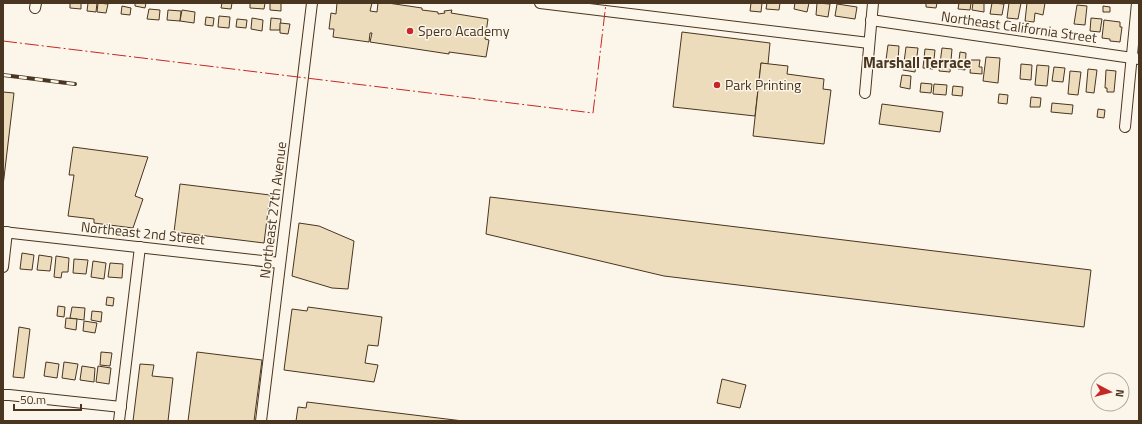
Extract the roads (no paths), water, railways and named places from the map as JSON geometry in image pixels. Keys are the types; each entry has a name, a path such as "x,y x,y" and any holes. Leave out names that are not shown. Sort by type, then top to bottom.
{"street":[{"name":"Northeast 27th Avenue","path":"261,421 312,3"},
{"path":"540,3 585,6 869,43"},
{"path":"865,93 873,3"},
{"path":"1125,127 1136,58 1137,3"},
{"name":"Northeast California Street","path":"871,20 1136,58"},
{"name":"Northeast 2nd Street","path":"5,232 280,263"},
{"path":"3,267 5,232"},
{"path":"119,421 140,247"},
{"path":"3,395 121,407"}],"railway":[{"path":"3,75 75,84"}],"place":[{"name":"Spero Academy","path":"410,31"},
{"name":"Park Printing","path":"717,85"}],"district":[{"name":"Marshall Terrace","path":"917,63"}]}
